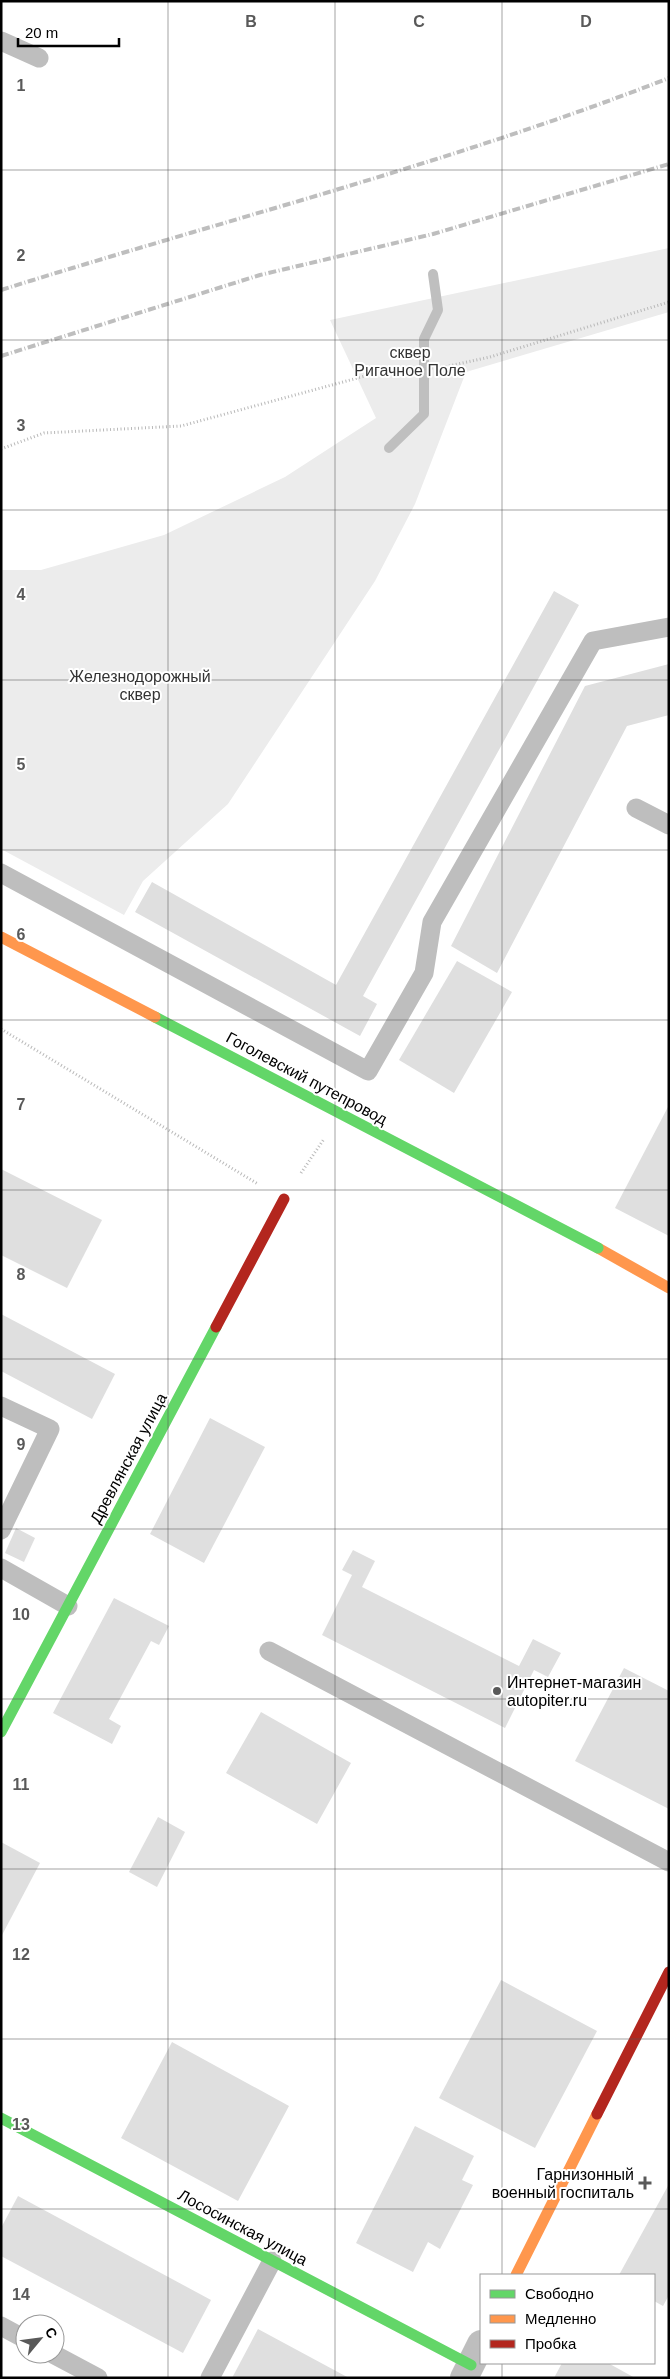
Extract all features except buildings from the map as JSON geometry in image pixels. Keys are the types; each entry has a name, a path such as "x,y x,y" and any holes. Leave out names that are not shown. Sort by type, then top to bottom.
{"street":[{"name":"Гоголевский путепровод","path":"1,937 598,1248 669,1288"},
{"name":"Древлянская улица","path":"1,1732 284,1199"},
{"path":"517,2274 669,1972"},
{"name":"Лососинская улица","path":"1,2118 272,2261 472,2362"}],"lane":[{"path":"1,41 38,58"},
{"path":"1,872 368,1071 424,974 432,922 593,641 669,627"},
{"path":"636,808 669,825"},
{"path":"1,1406 50,1429 1,1530"},
{"path":"1,1568 68,1606"},
{"path":"269,1651 669,1862"},
{"path":"210,2378 272,2261"},
{"path":"1,2326 15,2334"},
{"path":"65,2360 98,2378"}],"path":[{"path":"1,449 44,433 181,426 376,373 444,367 490,357 669,302"},
{"path":"1,1029 284,1199"}],"green space":[{"name":"Железнодорожный сквер","path":"669,248 669,312 466,372 415,504 375,581 228,804 143,881 124,915 1,849 1,570 41,570 164,535 285,477 376,418 330,320"}],"waterway":[{"path":"389,448 424,414 424,339 438,310 433,274"}],"railway":[{"path":"1,290 421,164 587,109 669,78"},
{"path":"1,356 260,275 433,234 669,164"}],"traffic: fast":[{"path":"155,1017 598,1248"},
{"path":"1,1732 216,1327"},
{"path":"1,2118 471,2365"}],"traffic: slow":[{"path":"1,937 155,1017"},
{"path":"598,1248 669,1288"},
{"path":"517,2274 597,2114"}],"traffic: jam":[{"path":"216,1327 284,1199"},
{"path":"597,2114 669,1972"}],"place":[{"name":"Интернет-магазин autopiter.ru","path":"497,1691"},
{"name":"Гарнизонный военный госпиталь","path":"645,2183"}],"park label":[{"name":"сквер Ригачное Поле","path":"410,361"}]}
